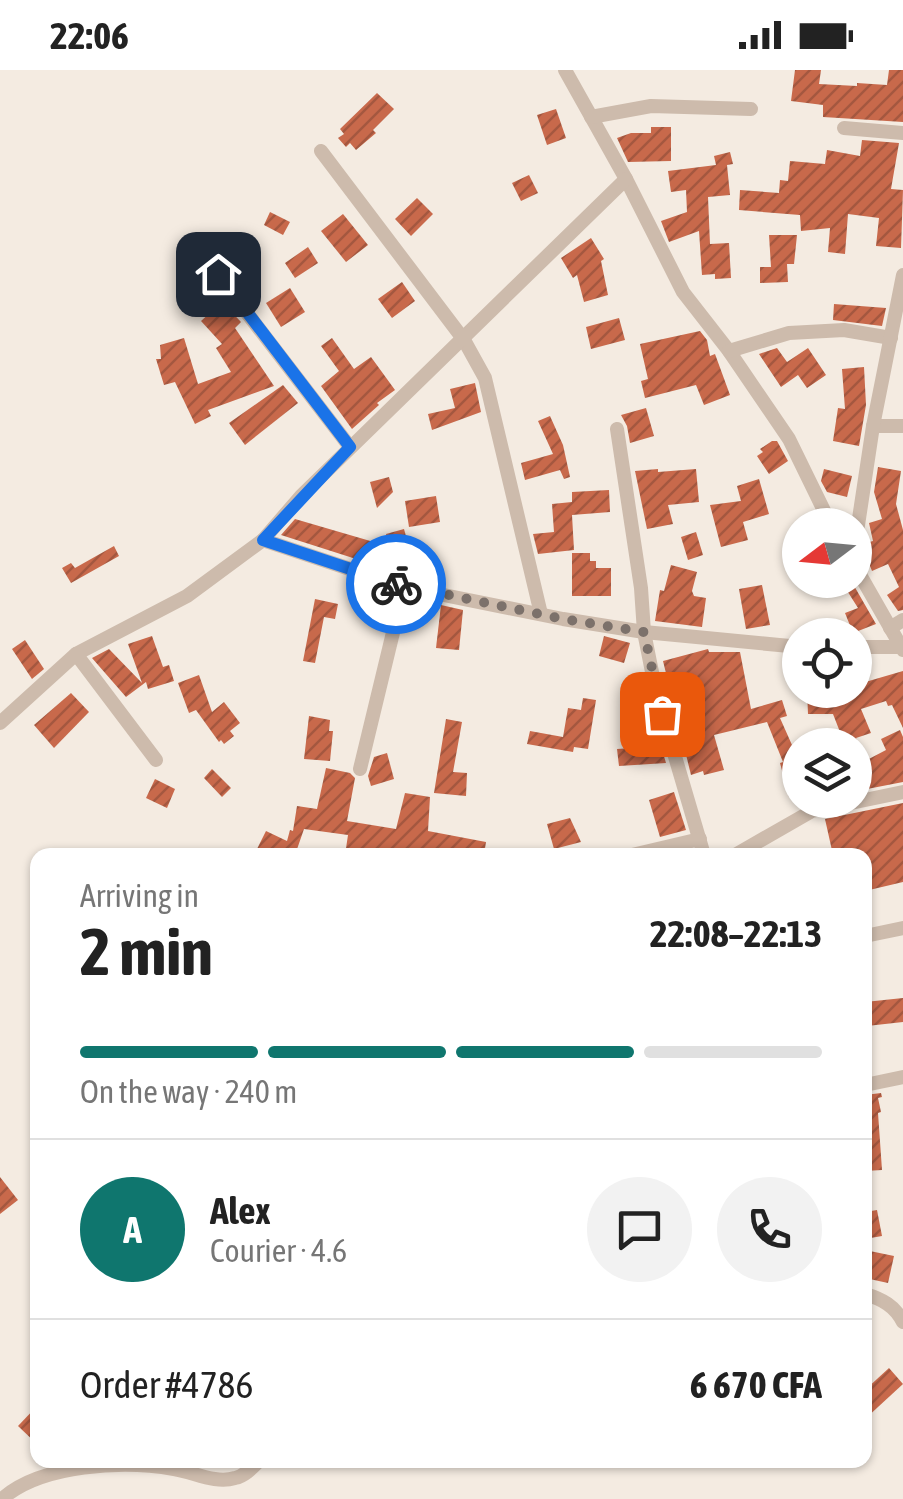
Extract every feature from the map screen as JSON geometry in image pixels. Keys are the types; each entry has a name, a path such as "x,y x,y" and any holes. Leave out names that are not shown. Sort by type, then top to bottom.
{"street":[{"path":"566,70 683,292 729,351 789,440 823,508"},
{"path":"592,117 651,106 751,108"},
{"path":"844,128 903,133"},
{"path":"320,152 464,340 484,378 541,614"},
{"path":"0,723 76,654 187,596 263,540 350,447 626,179"},
{"path":"218,274 350,447"},
{"path":"861,508 903,274"},
{"path":"729,351 789,333 844,330 890,338"},
{"path":"873,426 903,426"},
{"path":"617,429 642,588 644,632 667,736 702,847"},
{"path":"263,540 404,587 644,632 782,644"},
{"path":"360,769 404,587"},
{"path":"872,590 896,624 902,648 872,647"},
{"path":"76,654 156,760"},
{"path":"747,848 812,810 903,792"},
{"path":"872,935 903,928"},
{"path":"872,1083 903,1077"},
{"path":"872,1296 903,1319"},
{"path":"2,1499 16,1487 49,1473 103,1468"},
{"path":"164,1468 214,1480 235,1478 249,1468"}],"building":[{"path":"795,70 821,70 819,84 857,86 887,85 889,70 903,70 903,122 823,117 823,105 791,101"},
{"path":"377,93 394,109 373,130 376,133 356,150 350,143 346,147 338,138 344,134 340,129"},
{"path":"556,109 566,138 547,145 537,115"},
{"path":"651,127 671,127 671,161 628,162 617,138 651,133"},
{"path":"862,140 899,143 891,189 903,190 901,248 876,246 879,218 848,214 845,254 828,252 830,228 801,231 800,215 739,210 740,190 779,193 780,180 788,181 790,161 825,164 827,150 860,156"},
{"path":"730,152 730,195 708,197 710,244 729,243 731,278 715,279 715,274 702,275 699,231 669,242 661,221 687,212 686,190 671,192 668,171 716,165 714,156"},
{"path":"529,175 538,193 521,201 512,183"},
{"path":"417,198 433,214 411,236 395,219"},
{"path":"270,212 290,222 283,235 264,225"},
{"path":"343,214 368,245 346,262 321,231"},
{"path":"769,235 797,235 794,264 787,264 788,282 760,283 760,267 771,267"},
{"path":"591,238 604,259 601,261 608,295 584,302 577,275 573,278 561,258"},
{"path":"308,247 318,263 295,278 285,263"},
{"path":"402,282 415,301 392,318 378,299"},
{"path":"290,288 305,312 281,327 266,303"},
{"path":"222,302 241,322 235,328 274,386 208,410 211,416 195,424 175,382 164,385 156,359 161,359 160,345 184,338 198,384 231,372 216,348 222,344 201,321"},
{"path":"834,304 886,308 882,326 833,320"},
{"path":"619,318 625,340 591,349 586,327"},
{"path":"700,331 707,340 710,356 715,354 730,395 704,405 696,385 645,398 641,381 648,379 640,344"},
{"path":"332,338 354,369 371,357 395,390 352,429 321,386 339,371 321,346"},
{"path":"777,348 787,362 808,348 826,375 807,388 798,375 781,387 759,354"},
{"path":"864,367 866,405 859,446 833,441 838,408 845,409 842,369"},
{"path":"475,383 481,412 432,430 428,414 455,408 450,389"},
{"path":"283,385 298,403 245,445 229,423"},
{"path":"646,408 654,436 630,443 621,415"},
{"path":"550,416 563,445 570,477 564,479 560,470 525,480 521,463 553,454 538,421"},
{"path":"777,441 788,461 769,474 757,456"},
{"path":"878,467 901,471 896,504 903,530 903,610 898,611 887,595 899,587 888,564 872,571 872,522 882,519 874,492"},
{"path":"696,469 699,502 668,505 673,524 647,529 635,471"},
{"path":"824,469 852,476 847,497 827,492 821,481"},
{"path":"389,477 393,492 377,508 370,482"},
{"path":"759,479 769,514 743,522 748,540 721,547 710,505 741,501 737,486"},
{"path":"609,490 610,512 572,515 574,550 538,554 533,534 554,532 552,504 572,502 572,492"},
{"path":"436,496 440,522 409,527 405,501"},
{"path":"295,519 384,545 378,566 281,535"},
{"path":"404,529 412,558 393,562 386,534"},
{"path":"696,532 703,555 688,560 681,537"},
{"path":"114,546 119,556 71,583 62,568 71,563 75,568"},
{"path":"572,553 590,553 596,568 611,568 611,596 572,596"},
{"path":"671,565 697,572 692,591 694,596 706,598 702,627 655,621 660,590 664,591"},
{"path":"762,585 770,625 746,629 739,589"},
{"path":"852,598 861,598 876,624 872,626 872,618 847,618 845,613 858,608"},
{"path":"315,599 338,604 335,619 324,617 315,663 303,661"},
{"path":"441,605 463,610 459,650 436,648"},
{"path":"152,636 163,667 169,665 174,681 148,689 146,682 126,697 92,658 109,649 142,683 128,644"},
{"path":"604,636 630,643 624,663 599,656"},
{"path":"25,640 44,669 32,679 12,649"},
{"path":"708,649 740,652 751,709 782,700 787,716 780,718 784,728 782,760 767,722 714,735 724,770 691,775 663,661"},
{"path":"903,671 903,728 892,705 888,706 886,701 872,705 872,680"},
{"path":"199,675 212,712 224,702 240,723 230,731 234,736 224,744 196,710 189,713 178,683"},
{"path":"71,693 89,712 54,748 34,725"},
{"path":"583,698 596,700 588,749 574,747 573,752 527,744 530,731 563,737 568,708 581,710"},
{"path":"808,708 864,708 861,709 869,728 838,728 833,714 808,714"},
{"path":"309,716 330,720 330,761 304,759"},
{"path":"446,719 462,722 453,772 467,773 466,796 434,793"},
{"path":"900,730 903,737 903,782 872,788 872,757 886,750 881,739"},
{"path":"661,746 666,763 619,766 617,749"},
{"path":"387,753 394,779 371,786 368,776 374,757"},
{"path":"326,768 350,773 355,778 347,821 396,829 405,793 430,797 428,831 486,842 485,848 346,848 348,835 304,829 297,848 258,848 266,831 287,841 290,830 293,831 297,806 317,809"},
{"path":"212,769 231,788 222,797 204,778"},
{"path":"155,779 175,789 167,808 146,798"},
{"path":"674,792 686,830 660,837 649,800"},
{"path":"903,803 903,882 872,889 872,848 831,848 825,819 872,818 872,809"},
{"path":"570,818 581,842 554,848 547,824"},
{"path":"903,998 903,1022 872,1025 872,1001"},
{"path":"881,1093 882,1097 878,1098 878,1113 882,1170 872,1171 872,1094"},
{"path":"0,1177 18,1200 0,1214"},
{"path":"877,1210 882,1236 872,1238 872,1211"},
{"path":"872,1251 894,1256 888,1283 872,1280"},
{"path":"889,1368 903,1384 872,1413 872,1384"},
{"path":"30,1413 30,1437 18,1426"}],"way so far":[{"path":"396,584 644,632 662,714"}],"route":[{"path":"218,274 350,447 263,540 396,584"}]}
